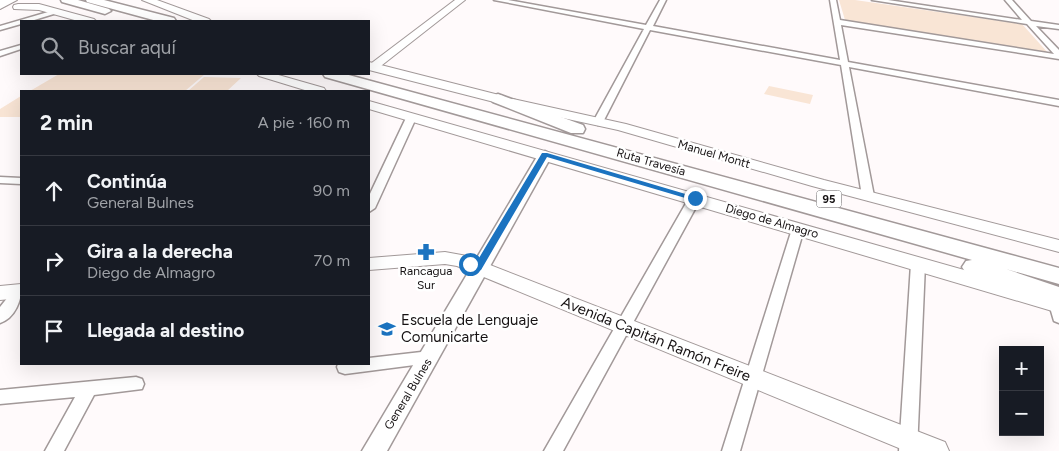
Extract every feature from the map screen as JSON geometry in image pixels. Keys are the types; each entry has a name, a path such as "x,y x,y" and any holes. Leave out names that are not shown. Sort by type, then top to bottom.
{"highway":[{"path":"66,0 138,20"},
{"path":"91,0 166,20"},
{"name":"Ruta Travesía","path":"370,69 598,129 1059,262"},
{"name":"Ruta Travesía","path":"334,75 1059,276"},
{"path":"498,99 598,129"},
{"path":"790,202 1058,305"}],"main road":[{"path":"0,9 31,0"},
{"path":"0,9 15,4 42,0"},
{"path":"147,0 202,20"},
{"path":"370,68 461,0"},
{"path":"15,4 36,6 86,20"},
{"path":"370,69 498,99"},
{"path":"266,75 317,90"},
{"name":"Diego de Almagro","path":"370,105 545,154 1058,305"},
{"name":"Manuel Montt","path":"598,129 1059,246"},
{"name":"Avenida Capitán Ramón Freire","path":"370,264 445,258 460,260 753,377 909,446 936,451"},
{"path":"0,292 20,291"}],"street":[{"path":"0,1 4,0"},
{"path":"497,0 1059,103"},
{"path":"598,129 663,0"},
{"path":"833,0 868,196"},
{"path":"875,0 1059,26"},
{"path":"1008,0 1059,56"},
{"path":"29,20 55,12"},
{"path":"838,22 1059,56"},
{"path":"0,28 20,23"},
{"path":"0,54 20,47"},
{"path":"370,206 411,118"},
{"name":"General Bulnes","path":"374,451 430,358 478,268 545,154"},
{"path":"0,180 20,181"},
{"path":"553,451 695,198"},
{"path":"731,451 798,228"},
{"path":"909,446 918,264"},
{"path":"0,317 20,292"},
{"path":"370,364 430,358"},
{"path":"345,367 364,365"},
{"path":"0,397 136,384"},
{"path":"54,451 89,389"}],"shaded area":[{"path":"839,0 855,0 1022,24 1049,54 845,20"},
{"path":"57,75 204,75 186,90 32,90"},
{"path":"204,77 241,78 228,90 189,90"},
{"path":"769,86 813,95 810,104 764,94"},
{"path":"20,97 20,117 0,117 0,109"}],"place":[{"name":"Rancagua Sur","path":"426,252"},
{"name":"Escuela de Lenguaje Comunicarte","path":"387,329"}],"route":[{"path":"470,264 478,268 545,154 695,198"}]}
